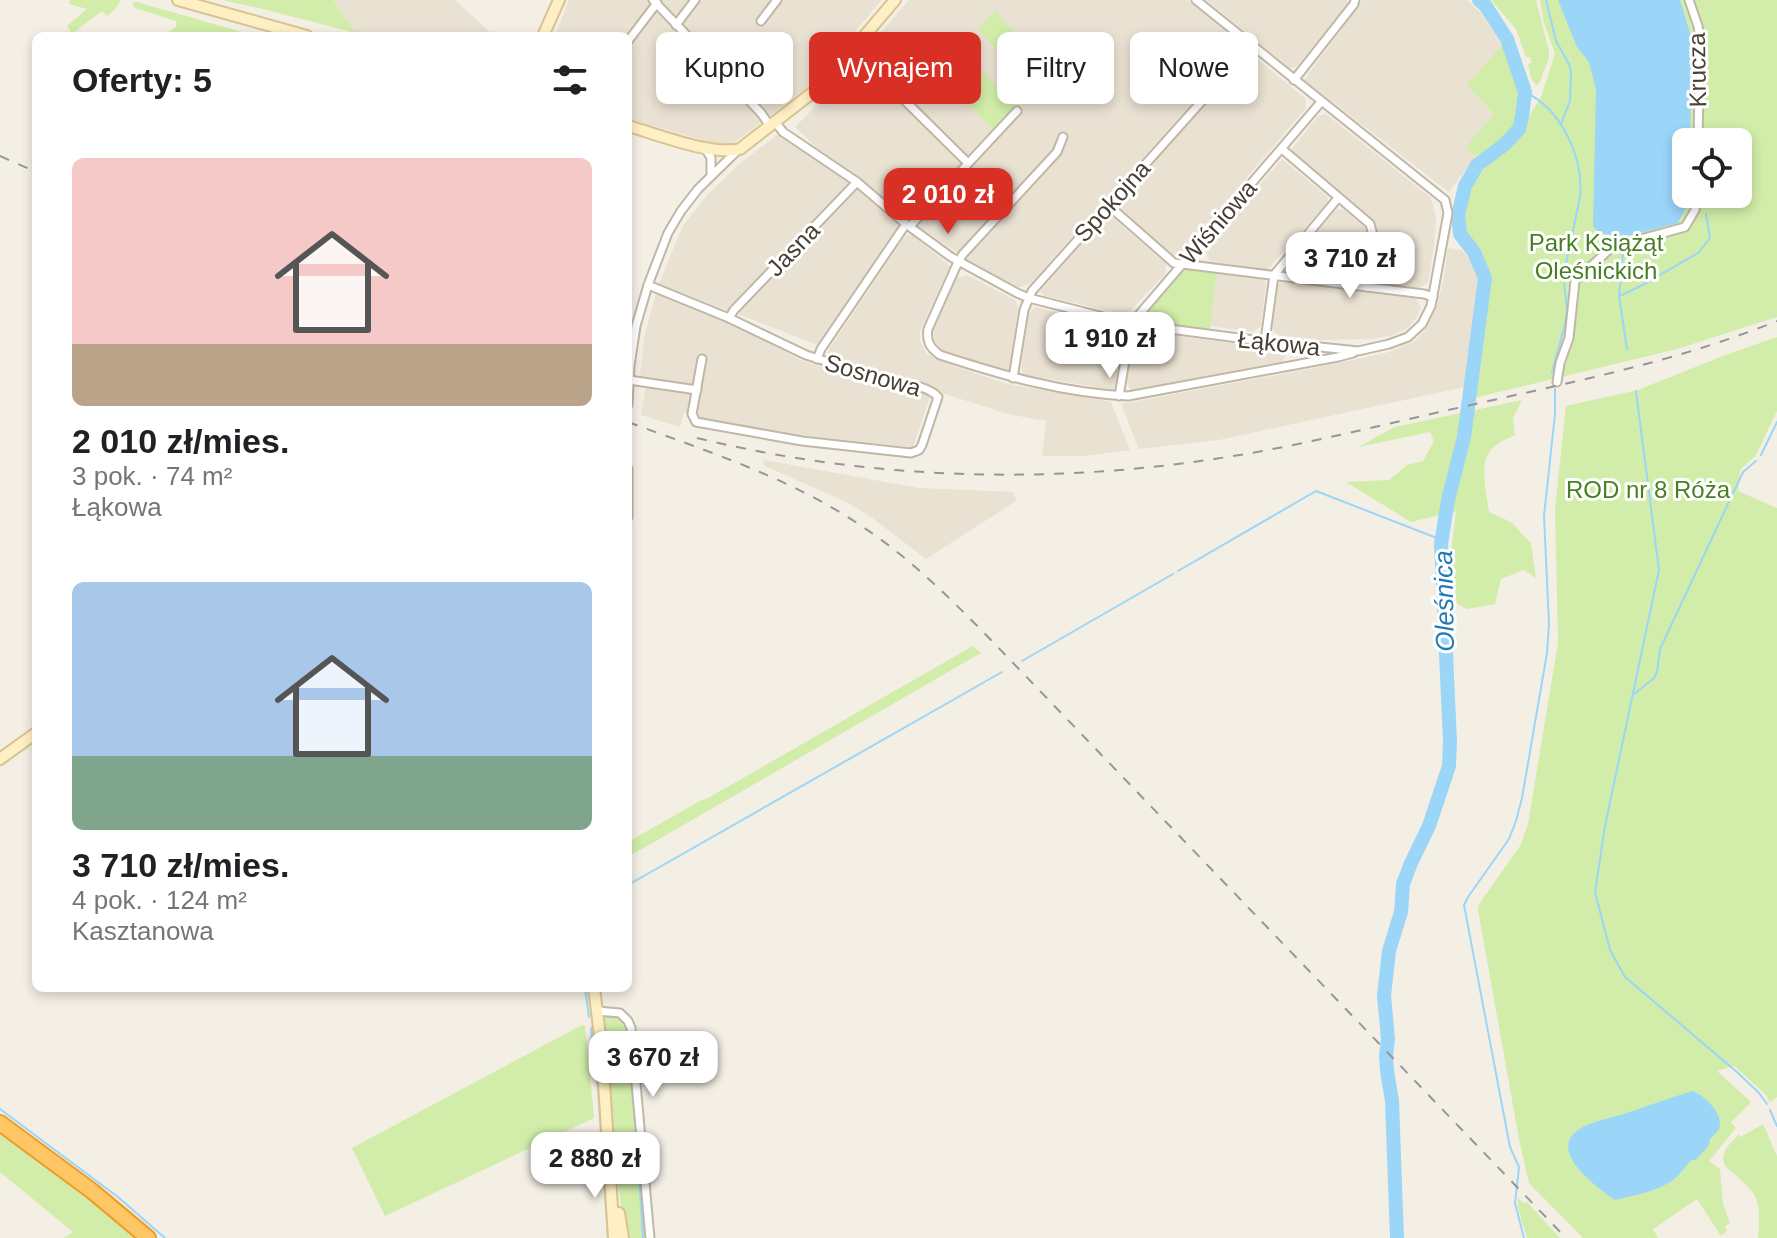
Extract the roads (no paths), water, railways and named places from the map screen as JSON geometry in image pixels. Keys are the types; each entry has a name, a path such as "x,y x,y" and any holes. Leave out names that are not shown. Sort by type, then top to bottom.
{"highway":[{"path":"0,1123 92,1191 148,1238"}],"main road":[{"path":"178,0 293,32"},
{"path":"545,32 559,0"},
{"path":"868,32 895,0"},
{"path":"632,127 705,148 723,151 740,149 809,95"},
{"path":"0,759 32,736"},
{"path":"595,992 614,1238"},
{"path":"610,1160 623,1238"}],"street":[{"path":"676,25 695,0"},
{"path":"761,21 777,0"},
{"path":"1196,0 1236,32"},
{"path":"1294,80 1355,0"},
{"name":"Krucza","path":"1689,0 1700,38 1698,128"},
{"path":"632,35 655,2"},
{"name":"Łąkowa","path":"655,2 783,132 857,182 958,262 1029,298 1131,324 1358,351 1408,337 1422,324 1433,297 1448,213 1445,200 1321,102"},
{"path":"1258,50 1321,102"},
{"name":"Wiśniowa","path":"1131,324 1321,102"},
{"path":"908,104 968,163"},
{"name":"Spokojna","path":"1013,378 1024,310 1035,287 1199,104"},
{"path":"817,359 908,225 1017,111"},
{"path":"1063,137 1057,152 958,262 928,329 932,350 1013,378 1119,396 1292,366 1358,351"},
{"path":"705,148 711,158 711,176"},
{"path":"632,357 636,326 648,285 674,221 711,176 740,149"},
{"path":"1282,149 1370,224 1373,232 1367,287"},
{"name":"Jasna","path":"729,318 857,182"},
{"path":"1265,341 1274,275 1338,198"},
{"path":"1108,205 1174,263 1433,297"},
{"path":"1557,382 1558,368 1569,338 1575,281 1612,247 1685,227 1695,208"},
{"name":"Sosnowa","path":"648,285 817,359 938,397 919,450 911,453 802,441 700,423 693,419 702,359"},
{"path":"1119,396 1131,324"},
{"path":"1292,345 1292,366"},
{"path":"632,380 697,390"},
{"path":"597,1011 620,1013 631,1028 650,1238"}],"water":[{"path":"1558,0 1680,0 1693,43 1690,128 1672,128 1672,208 1686,208 1678,223 1625,237 1599,233 1593,226 1596,90 1589,62 1577,47"},
{"path":"1692,1091 1712,1106 1719,1118 1719,1129 1696,1160 1691,1160 1667,1184 1615,1200 1576,1166 1568,1144 1573,1135 1585,1126"}],"waterway":[{"name":"Oleśnica","path":"1397,1238 1384,996 1389,951 1401,912 1403,884 1429,826 1449,766 1441,544 1448,500 1464,437 1485,278 1474,252 1460,234 1458,216 1465,186 1477,165 1519,129 1525,92 1507,39 1479,0"},
{"path":"1546,0 1556,41 1571,72 1570,101 1561,124"},
{"path":"1525,92 1538,100 1559,122 1568,136 1578,166 1580,197 1563,278"},
{"path":"1619,296 1698,253 1710,238 1706,214"},
{"path":"1623,253 1619,296 1627,349"},
{"path":"1552,372 1565,324 1564,283"},
{"path":"1524,1238 1515,1203 1519,1167 1510,1147 1464,905 1509,839 1522,798 1547,653 1549,624 1544,516 1555,389"},
{"path":"1636,391 1659,570 1605,826 1595,892 1610,950 1625,977 1738,1073 1767,1104"},
{"path":"1761,455 1777,422"},
{"path":"1633,695 1654,678 1660,649 1743,472 1756,461"},
{"path":"1178,571 1316,491 1442,540"},
{"path":"1022,661 1173,574"},
{"path":"632,883 1002,672"},
{"path":"586,992 589,1017"},
{"path":"591,1028 608,1238"},
{"path":"0,1109 118,1197 165,1238"},
{"path":"1770,1110 1777,1126"},
{"path":"636,1131 643,1238"}],"railway":[{"path":"0,156 32,170"},
{"path":"697,438 761,452 889,470 1019,475 1149,467 1276,448 1582,380 1661,360 1777,321"},
{"path":"632,423 749,467 807,494 881,539 914,566 991,640 1566,1238"}],"park label":[{"name":"Park Książąt Oleśnickich","path":"1596,256"},
{"name":"ROD nr 8 Róża","path":"1648,489"}]}
